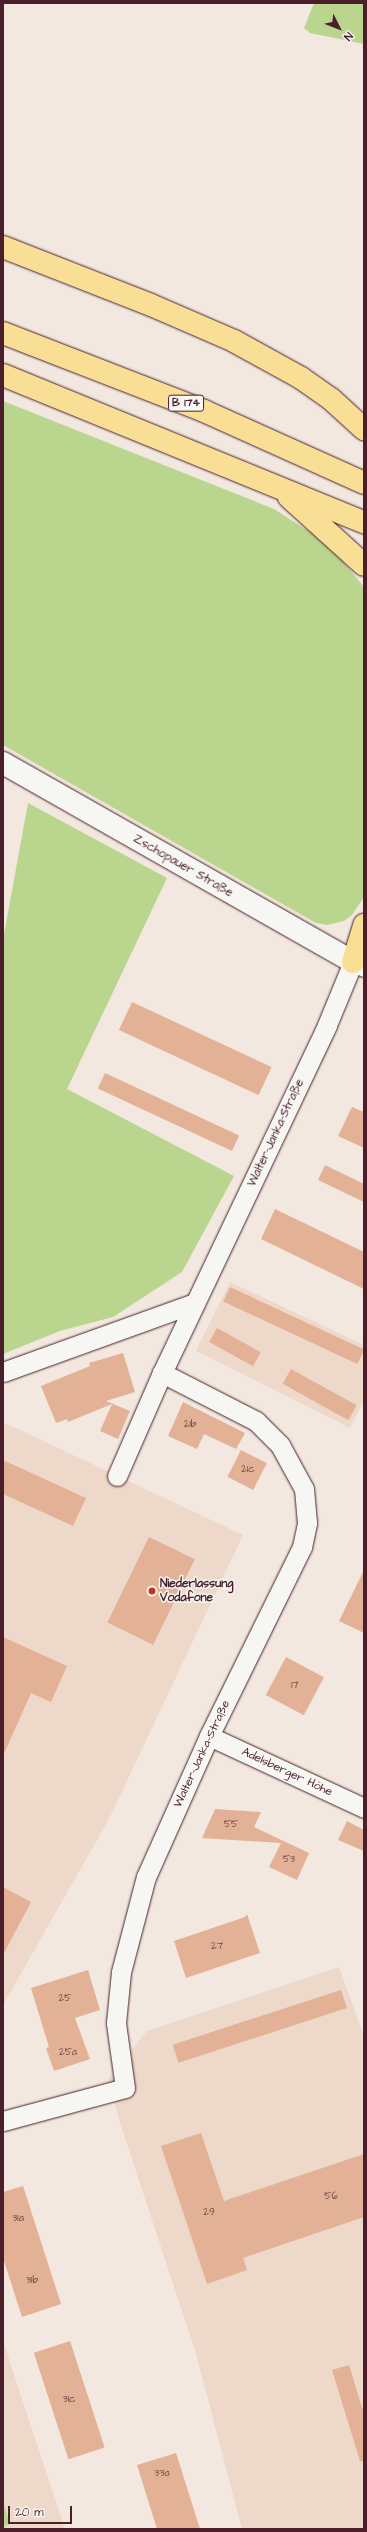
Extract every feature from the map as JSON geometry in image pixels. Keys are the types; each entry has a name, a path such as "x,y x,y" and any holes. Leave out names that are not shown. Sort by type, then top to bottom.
{"highway":[{"path":"3,247 151,305 234,341 301,378 331,399 364,428"},
{"name":"B 174","path":"3,333 204,410 364,483"},
{"path":"3,375 169,441 279,488 364,522"},
{"path":"279,488 364,565"},
{"path":"360,961 364,925"}],"street":[{"name":"Zschopauer Straße","path":"3,763 360,961"},
{"name":"Walter-Janka-Straße","path":"116,1476 195,1303 327,1025 360,961"},
{"path":"3,1372 195,1303"},
{"name":"Walter-Janka-Straße","path":"3,2121 125,2088 116,2023 121,1972 146,1877 209,1736 302,1547 307,1523 304,1489 294,1467 272,1435 256,1421 162,1373"},
{"name":"Adelsberger Höhe","path":"209,1736 364,1808"}],"shaded area":[{"path":"230,1282 364,1345 364,1400 350,1428 196,1351"},
{"path":"3,1422 243,1535 109,1819 3,2005"},
{"path":"339,1967 364,2036 364,2529 242,2529 195,2350 120,2123 108,2079 147,2031"},
{"path":"3,2341 65,2529 3,2529"}],"green space":[{"path":"314,3 364,3 364,44 310,33 304,28"},
{"path":"3,401 274,509 313,534 340,558 364,587 364,897 352,915 344,921 327,925 316,923 3,745"},
{"path":"28,803 167,878 67,1089 234,1176 182,1272 113,1317 60,1331 3,1354 3,940"},
{"path":"3,2502 10,2524 3,2527"}],"building":[{"path":"132,1002 272,1067 258,1095 119,1030"},
{"path":"105,1073 239,1136 232,1151 98,1088"},
{"path":"352,1107 364,1112 364,1148 338,1136"},
{"path":"325,1165 364,1184 364,1202 318,1180"},
{"path":"275,1209 364,1252 364,1289 261,1239"},
{"path":"230,1287 364,1349 357,1364 223,1302"},
{"path":"217,1328 261,1352 253,1366 209,1342"},
{"path":"123,1353 135,1392 106,1401 130,1411 118,1439 100,1431 112,1404 68,1422 67,1419 56,1423 41,1386 90,1366 89,1363"},
{"path":"291,1369 357,1405 348,1420 283,1384"},
{"path":"183,1402 245,1433 236,1449 204,1434 197,1449 168,1436"},
{"path":"241,1450 267,1463 253,1490 227,1477"},
{"path":"3,1460 86,1498 73,1526 3,1494"},
{"name":"Niederlassung Vodafone","path":"149,1537 195,1559 153,1645 107,1622"},
{"path":"364,1570 364,1633 339,1621"},
{"path":"3,1637 67,1666 51,1702 31,1693 3,1756"},
{"path":"286,1657 324,1677 304,1715 266,1695"},
{"path":"215,1809 261,1812 254,1827 309,1853 297,1880 269,1867 281,1843 202,1838"},
{"path":"347,1821 364,1830 364,1851 338,1840"},
{"path":"3,1887 31,1902 3,1955"},
{"path":"247,1914 260,1953 186,1978 174,1941 245,1917"},
{"path":"88,1970 100,2010 75,2018 90,2059 54,2071 46,2048 49,2047 31,1988"},
{"path":"341,1990 347,2008 179,2063 173,2045"},
{"path":"201,2133 224,2201 364,2154 364,2217 243,2258 247,2270 207,2284 161,2146"},
{"path":"23,2186 61,2304 22,2317 3,2258 3,2192"},
{"path":"70,2341 105,2448 68,2459 34,2353"},
{"path":"349,2365 364,2414 364,2461 360,2461 332,2370"},
{"path":"176,2453 200,2529 157,2529 137,2465"}],"place":[{"name":"Niederlassung Vodafone","path":"152,1591"}]}
